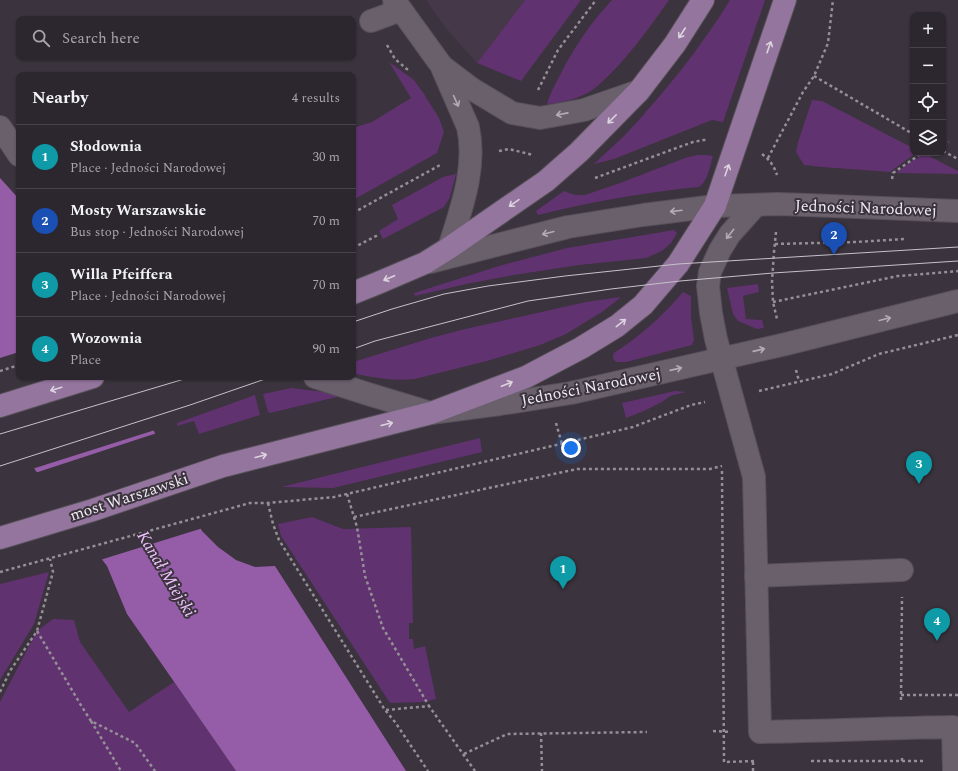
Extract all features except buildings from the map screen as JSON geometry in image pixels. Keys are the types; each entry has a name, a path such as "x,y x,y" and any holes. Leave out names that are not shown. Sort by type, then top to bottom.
{"main road":[{"path":"425,263 546,181 579,152 639,91 675,44 703,0"},
{"path":"431,413 526,377 581,348 616,326 643,305 678,264 715,206 785,0"},
{"name":"Jedności Narodowej","path":"356,292 425,263"},
{"path":"0,406 83,380"},
{"name":"Jedności Narodowej","path":"223,466 431,413"},
{"name":"most Warszawski","path":"0,538 93,510 223,466"}],"street":[{"path":"371,21 398,5 440,65 468,127 471,156 463,202 448,248"},
{"path":"440,65 472,89 512,113 540,118 584,110 639,91"},
{"path":"0,127 16,151"},
{"path":"756,205 730,234 720,250 710,272 708,286 716,339 754,477 760,732 953,727 954,766"},
{"name":"Jedności Narodowej","path":"425,263 568,228 643,215 715,206 807,205 958,211"},
{"name":"Jedności Narodowej","path":"431,413 571,393 810,338 958,301"},
{"path":"324,380 431,413"},
{"path":"756,576 902,570"}],"path":[{"path":"538,90 558,50 596,0"},
{"path":"768,158 802,92 814,76 828,43 834,0"},
{"path":"814,76 910,132"},
{"path":"590,180 686,145 704,140 710,140"},
{"path":"509,149 538,156"},
{"path":"758,152 768,158 774,165 778,180"},
{"path":"946,153 958,159"},
{"path":"892,179 893,173 918,156"},
{"path":"356,211 439,164 445,163"},
{"path":"776,229 772,280 773,302 778,321"},
{"path":"356,246 378,235"},
{"path":"775,244 856,242 911,238"},
{"path":"773,302 898,276 958,271"},
{"path":"0,572 250,503 268,503 334,497 633,427 691,405 732,398 832,374 879,354 958,335"},
{"path":"0,371 16,366"},
{"path":"354,517 577,469 710,468 749,460"},
{"path":"722,466 723,732"},
{"path":"347,494 357,527 364,576 382,628 429,706 475,771"},
{"path":"268,503 279,540 385,710 395,722 428,771"},
{"path":"0,692 10,672 37,631 53,572 50,559"},
{"path":"902,570 902,761"},
{"path":"37,631 121,771"},
{"path":"901,695 958,695"},
{"path":"385,710 429,706"},
{"path":"91,720 135,743 155,771"},
{"path":"464,754 507,734 647,732"},
{"path":"541,733 542,771"},
{"path":"753,761 753,771"},
{"path":"830,761 902,761 954,766"}],"shaded area":[{"path":"426,0 525,0 477,63 445,27"},
{"path":"525,0 581,0 521,81 477,63"},
{"path":"612,0 669,0 632,50 618,66 591,91 564,102 547,104 562,70 575,49 596,18"},
{"path":"730,0 765,0 723,122 712,120 614,159 594,164 625,135 654,103 694,53"},
{"path":"389,62 414,80 439,118 444,132 437,153 356,198 356,127 372,122 411,98"},
{"path":"812,100 822,101 910,146 910,156 912,156 890,172 804,165 796,152"},
{"path":"697,155 713,156 707,177 699,187 618,198 538,215 536,211 564,191 575,195 585,195 685,158"},
{"path":"921,156 929,156 958,171 958,174 896,173"},
{"path":"456,174 450,197 444,207 383,239 379,231 398,219 392,205 443,177"},
{"path":"674,230 677,233 671,243 662,251 646,258 579,265 514,275 415,296 414,293 499,266 567,248"},
{"path":"758,284 759,292 743,296 746,319 762,320 764,328 757,329 738,321 733,314 727,288"},
{"path":"683,292 691,296 691,318 694,340 692,345 626,362 616,362 613,358 614,353 651,325"},
{"path":"620,297 602,312 566,334 540,345 487,361 415,379 384,379 356,374 356,361 461,330 586,302"},
{"path":"291,388 341,394 341,396 270,413 268,412 263,394"},
{"path":"675,391 686,392 670,396 644,411 626,418 622,403"},
{"path":"255,395 260,415 199,434 194,421 177,426 177,423"},
{"path":"480,438 482,452 333,488 281,487"},
{"path":"312,517 343,529 411,527 413,623 409,623 409,639 413,639 414,649 425,646 436,699 424,702 390,703 281,536 278,524"},
{"path":"49,572 34,624 0,680 0,584"},
{"path":"53,619 74,620 80,642 129,712 174,682 236,771 0,771 0,702 37,631"}],"water":[{"name":"Kanał Miejski","path":"0,178 16,196 16,380 129,380 202,531 218,547 236,560 255,567 275,566 406,771 236,771 127,614 107,566 27,458 0,425"}],"pier":[{"path":"16,353 16,380 131,380 155,430 32,469 26,459 0,428 0,358"},
{"path":"157,433 203,528 100,560 35,473"}],"tram line":[{"path":"356,321 444,294 488,286 565,276 678,264 958,247"},
{"path":"356,348 375,341 528,301 611,289 773,273 958,261"},
{"path":"0,434 181,380"},
{"path":"0,466 190,405 262,380"}],"place":[{"name":"Mosty Warszawskie","path":"834,255"},
{"name":"Willa Pfeiffera","path":"919,484"},
{"name":"Słodownia","path":"563,589"},
{"name":"Wozownia","path":"937,641"}]}
